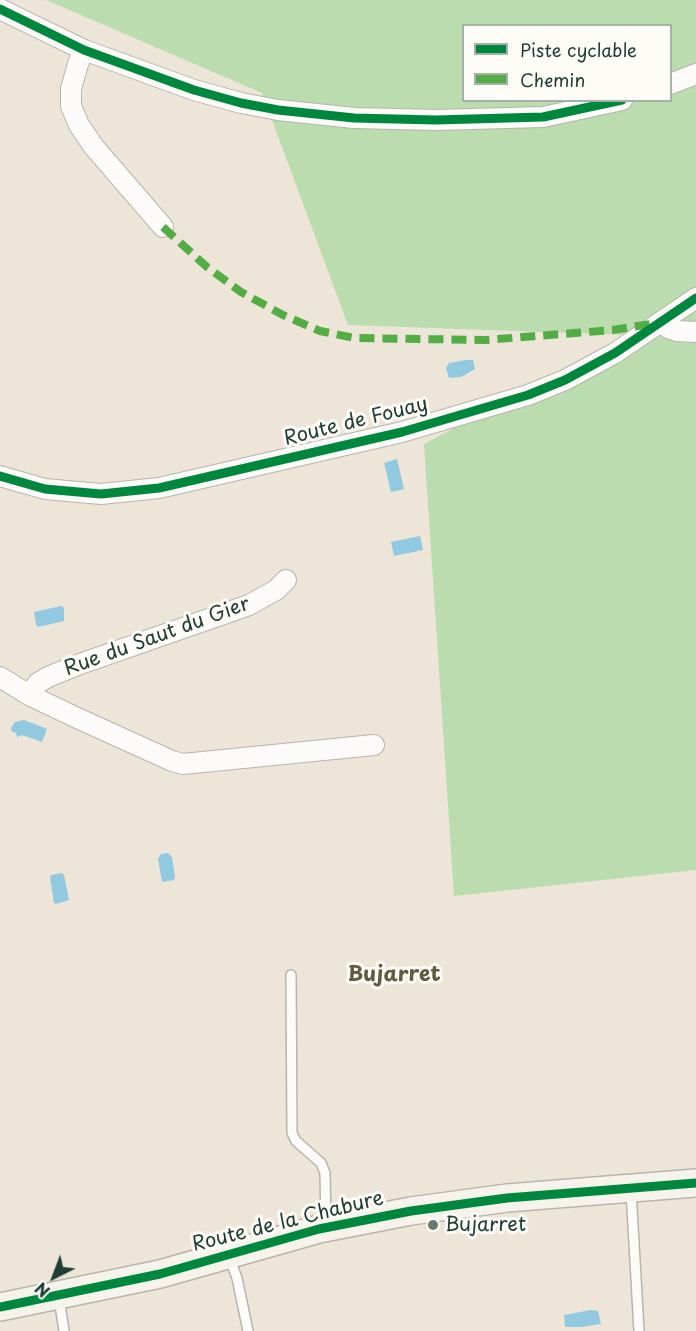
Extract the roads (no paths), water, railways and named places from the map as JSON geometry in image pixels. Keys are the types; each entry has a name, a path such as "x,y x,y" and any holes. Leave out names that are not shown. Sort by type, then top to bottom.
{"main road":[{"name":"Route de la Chabure","path":"0,1307 160,1274 326,1227 411,1211 487,1201 696,1183"}],"street":[{"path":"0,9 84,50 194,90 278,111 354,118 436,120 543,117 613,102"},
{"path":"84,50 71,89 71,106 79,125 94,147 163,227"},
{"path":"672,83 696,74"},
{"name":"Route de Fouay","path":"0,476 45,489 101,494 159,488 402,432 528,395 566,380 615,353 696,298"},
{"path":"663,322 668,328 677,331 696,332"},
{"name":"Rue du Saut du Gier","path":"29,695 38,683 48,677 249,604 276,590 286,580"},
{"path":"0,677 29,695 183,764 374,745"}],"lane":[{"path":"291,975 292,1133 296,1141 321,1163 325,1173 326,1227"},
{"path":"631,1188 639,1331"},
{"path":"229,1255 237,1278 248,1331"},
{"path":"59,1296 64,1331"}],"water":[{"path":"473,360 475,369 461,377 449,378 446,368 449,363"},
{"path":"397,459 404,489 391,492 384,463"},
{"path":"420,536 423,550 394,556 391,542"},
{"path":"61,606 64,608 64,621 38,627 36,625 34,612"},
{"path":"24,720 47,729 42,742 22,735 17,737 16,733 12,732 11,728 15,722"},
{"path":"168,853 172,857 175,877 174,880 162,882 158,859 161,854"},
{"path":"62,873 69,900 56,904 50,877"},
{"path":"591,1310 598,1311 601,1324 565,1327 564,1315"}],"place":[{"name":"Bujarret","path":"433,1225"}],"district":[{"name":"Bujarret","path":"394,975"}]}
